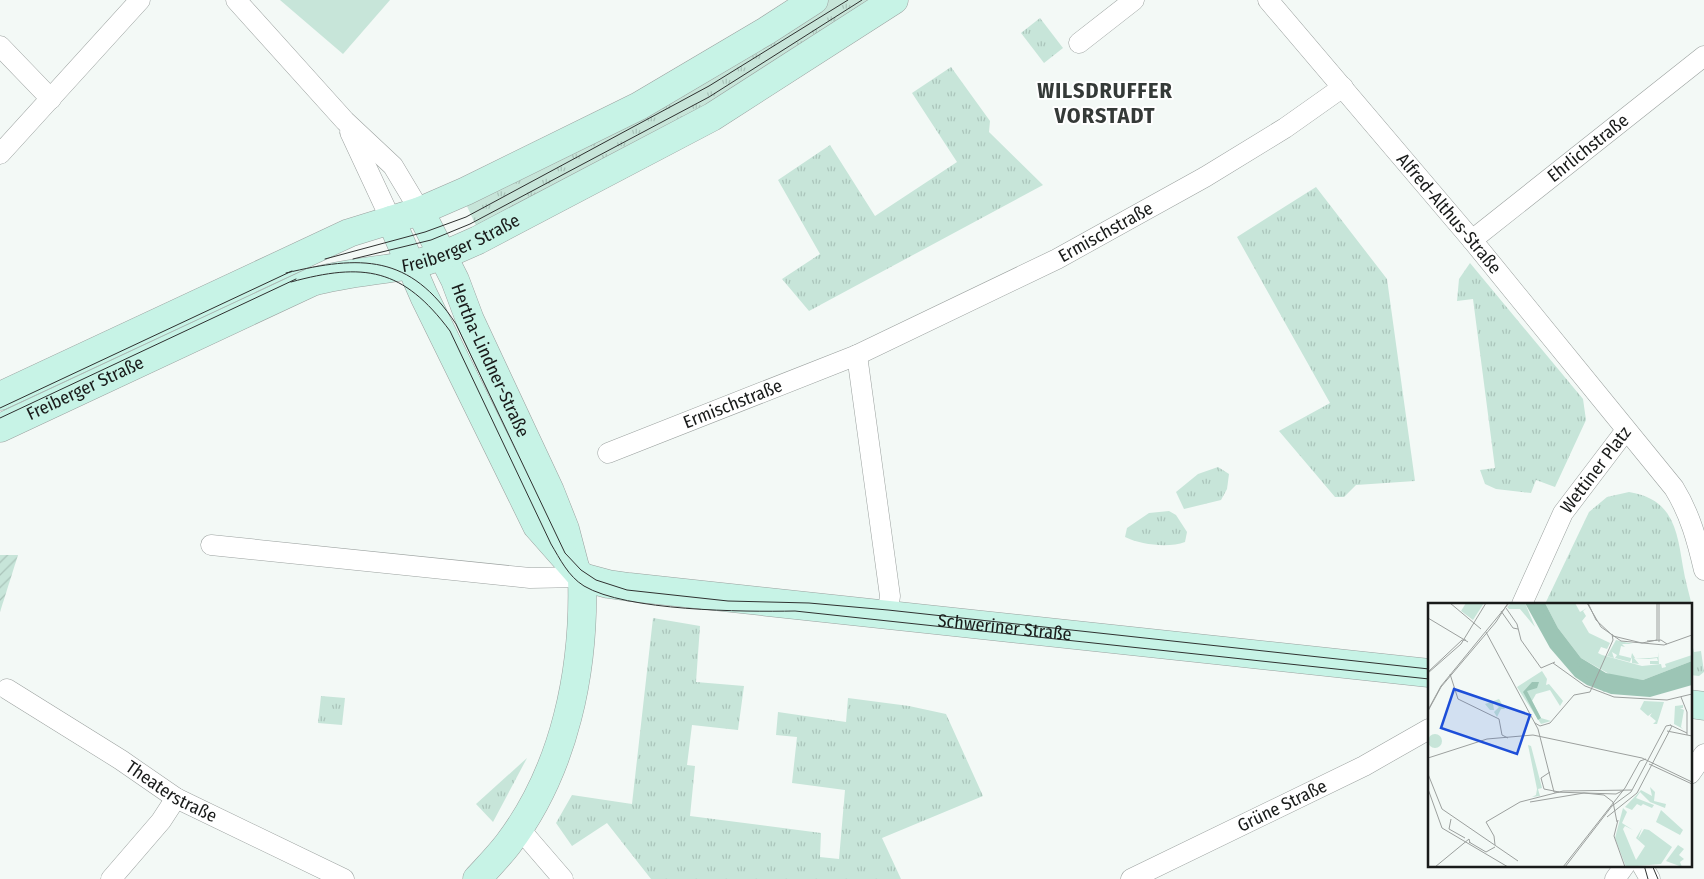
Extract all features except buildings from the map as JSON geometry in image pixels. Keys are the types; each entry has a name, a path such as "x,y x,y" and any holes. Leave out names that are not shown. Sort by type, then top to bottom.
{"street":[{"path":"0,154 140,0"},
{"name":"Hertha-Lindner-Straße","path":"236,0 345,121 393,166 420,211 443,256 470,320 550,491 565,529 578,572 576,683 569,715 553,760 535,801 519,828 477,879"},
{"name":"Freiberger Straße","path":"0,396 349,233 420,211 639,106 766,31 814,0"},
{"name":"Freiberger Straße","path":"0,428 312,282 338,275 410,265 443,256 486,236 712,116 894,0"},
{"path":"1079,43 1134,0"},
{"name":"Alfred-Althus-Straße","path":"1268,0 1472,240 1626,430"},
{"path":"0,46 51,99"},
{"name":"Ehrlichstraße","path":"1472,240 1704,56"},
{"name":"Ermischstraße","path":"608,453 857,355 1098,238 1246,153 1343,87"},
{"name":"Hertha-Lindner-Straße","path":"345,121 410,265 537,526 544,537 578,572"},
{"path":"857,355 890,596 887,616"},
{"name":"Wettiner Platz","path":"1522,603 1563,513 1626,430 1674,488 1687,510 1704,570"},
{"path":"211,545 530,578 578,572"},
{"name":"Schweriner Straße","path":"578,572 608,584 1428,674"},
{"name":"Theaterstraße","path":"7,689 121,760 176,798 344,879"},
{"name":"Grüne Straße","path":"1131,879 1364,766 1428,730"},
{"path":"1692,771 1704,754"},
{"path":"111,879 161,821 176,798"},
{"path":"519,828 562,879"},
{"path":"1614,879 1624,866"},
{"path":"1643,866 1650,879"}],"green space":[{"path":"280,0 390,0 343,54"},
{"path":"827,0 883,0 843,28 479,232 465,202"},
{"path":"1040,18 1063,48 1044,63 1021,33"},
{"path":"951,67 990,121 989,132 1043,185 809,311 782,279 820,254 778,180 830,145 875,216 957,162 912,93"},
{"path":"1316,187 1387,279 1415,481 1356,485 1344,497 1335,497 1279,431 1330,403 1237,237"},
{"path":"1470,263 1583,399 1586,420 1555,487 1536,480 1531,493 1496,489 1485,484 1480,470 1495,468 1473,299 1457,301 1459,279"},
{"path":"1218,467 1229,474 1227,489 1221,500 1184,509 1176,492 1198,474"},
{"path":"1629,492 1655,501 1664,509 1675,529 1691,603 1545,603 1589,512 1607,497"},
{"path":"1169,511 1176,515 1187,532 1185,542 1171,545 1155,545 1125,537 1127,528 1149,513"},
{"path":"0,555 18,555 0,612"},
{"path":"653,618 700,626 696,682 744,686 738,730 692,725 687,765 695,766 690,816 821,833 820,857 839,859 845,790 792,783 797,737 776,735 778,712 846,722 848,698 909,706 946,714 983,796 882,838 901,879 651,879 607,823 572,846 556,823 572,795 632,804"},
{"path":"1692,644 1694,652 1701,651 1704,672 1699,676 1692,675"},
{"path":"321,696 345,698 342,725 318,723"},
{"path":"527,758 493,822 476,804"}],"tram line":[{"path":"325,259 425,232 466,217 709,86 848,0"},
{"path":"353,259 431,240 470,224 709,97 862,0"},
{"path":"286,273 338,264 361,263 382,266 402,272 421,284 439,301 456,324 565,553 581,570 596,580 627,590 728,601 809,603 888,610 1428,669"},
{"path":"0,408 292,271"},
{"path":"291,282 340,272 361,272 380,275 416,294 433,310 450,331 551,544 569,572 578,582 603,594 627,601 656,605 716,610 795,611 1428,679"},
{"path":"0,418 296,279"},
{"path":"1644,866 1648,879"},
{"path":"1652,866 1658,879"}],"district":[{"name":"WILSDRUFFER VORSTADT","path":"1105,102"}]}
